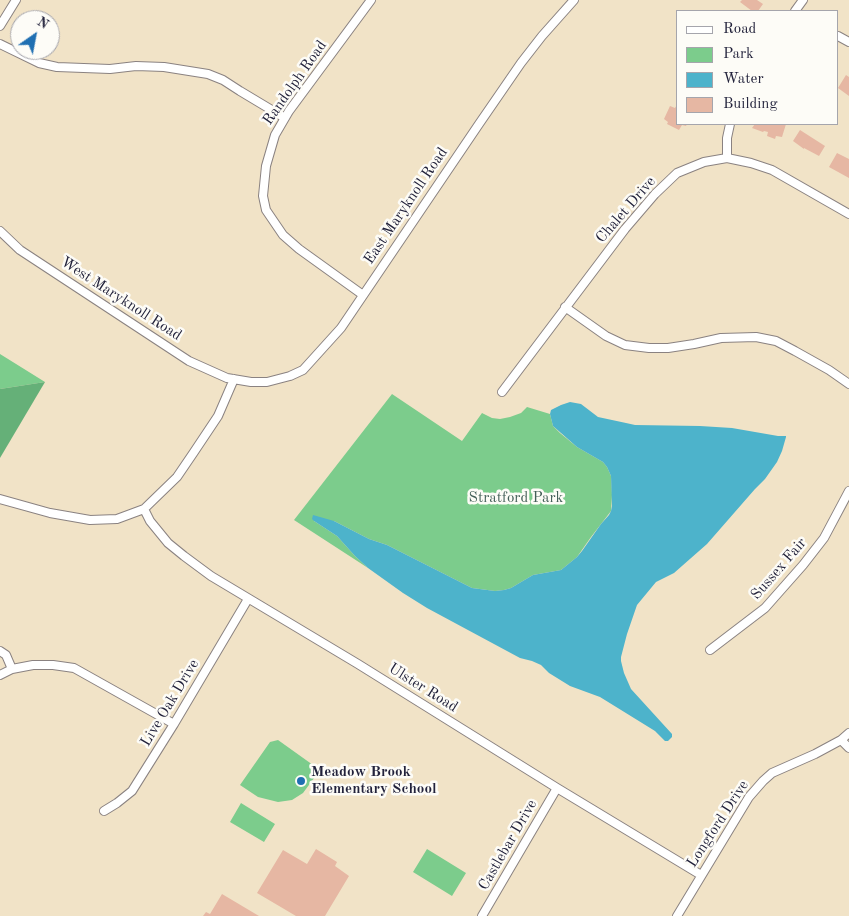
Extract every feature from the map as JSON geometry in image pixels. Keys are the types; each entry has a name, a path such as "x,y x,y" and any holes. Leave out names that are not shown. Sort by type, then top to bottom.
{"street":[{"path":"0,26 16,0"},
{"name":"Randolph Road","path":"363,295 283,235 266,210 263,196 266,166 275,135 285,118 371,0"},
{"name":"East Maryknoll Road","path":"234,379 267,382 304,370 341,328 511,78 542,36 574,0"},
{"path":"0,44 39,63 57,67 110,69 136,66 164,67 208,74 223,80 285,118"},
{"path":"728,158 727,138 730,125"},
{"name":"Chalet Drive","path":"502,392 625,229 660,189 677,173 704,162 728,158 751,163 772,170 849,214"},
{"name":"West Maryknoll Road","path":"0,231 20,250 189,361 227,378 234,379"},
{"path":"566,307 606,336 625,346 668,348 721,338 756,338 776,341 849,384"},
{"path":"0,499 50,513 90,520 117,519 144,509 177,477 218,416 234,379"},
{"name":"Sussex Fair","path":"710,650 765,608 803,565 824,538 849,491"},
{"name":"Ulster Road","path":"144,509 150,521 168,543 211,576 701,875"},
{"name":"Live Oak Drive","path":"104,811 118,803 132,791 248,599"},
{"path":"0,651 6,655 12,669"},
{"path":"0,675 12,669 33,665 54,665 74,668 174,724"},
{"name":"Longford Drive","path":"676,916 749,797 763,781 772,773 815,754 841,740 849,733"},
{"path":"841,740 849,748"},
{"name":"Castlebar Drive","path":"482,916 557,788"}],"green space":[{"path":"0,354 45,382 0,389"},
{"path":"45,382 0,458 0,389"},
{"name":"Stratford Park","path":"392,394 462,441 482,413 492,418 500,419 521,413 527,407 550,414 553,426 560,433 577,447 603,462 607,467 611,476 611,511 577,557 561,570 533,575 511,588 495,591 472,588 387,545 369,539 334,521 314,521 337,536 368,568 294,520"},
{"path":"278,740 320,770 303,793 292,800 278,802 258,797 240,785 270,742"},
{"path":"241,803 275,824 264,842 230,822"},
{"path":"427,849 466,873 452,896 413,872"}],"water":[{"path":"570,402 581,404 598,417 635,425 732,428 786,436 777,462 765,479 707,544 674,573 656,582 637,605 627,634 621,661 631,689 672,734 668,741 665,741 655,731 600,697 570,686 549,673 541,665 520,658 427,608 368,568 337,536 312,519 313,515 334,521 369,539 387,545 472,588 495,591 504,590 533,575 561,570 582,551 609,515 612,506 611,476 607,467 603,462 577,447 553,426 551,410"}],"building":[{"path":"742,0 757,0 763,4 759,10 751,10 740,2"},
{"path":"846,75 849,77 849,96 839,89"},
{"path":"670,106 675,108 676,106 676,125 682,125 679,130 667,124 668,122 664,119"},
{"path":"754,125 786,125 782,137 776,136 775,139 767,136 768,132 752,128"},
{"path":"800,130 825,146 819,156 793,141"},
{"path":"837,153 849,159 849,178 829,167"},
{"path":"316,849 337,862 335,866 349,876 325,916 296,916 257,893 283,850 307,864"},
{"path":"222,894 259,916 203,916 206,912 210,914"}],"place":[{"name":"Meadow Brook Elementary School","path":"301,781"}]}
